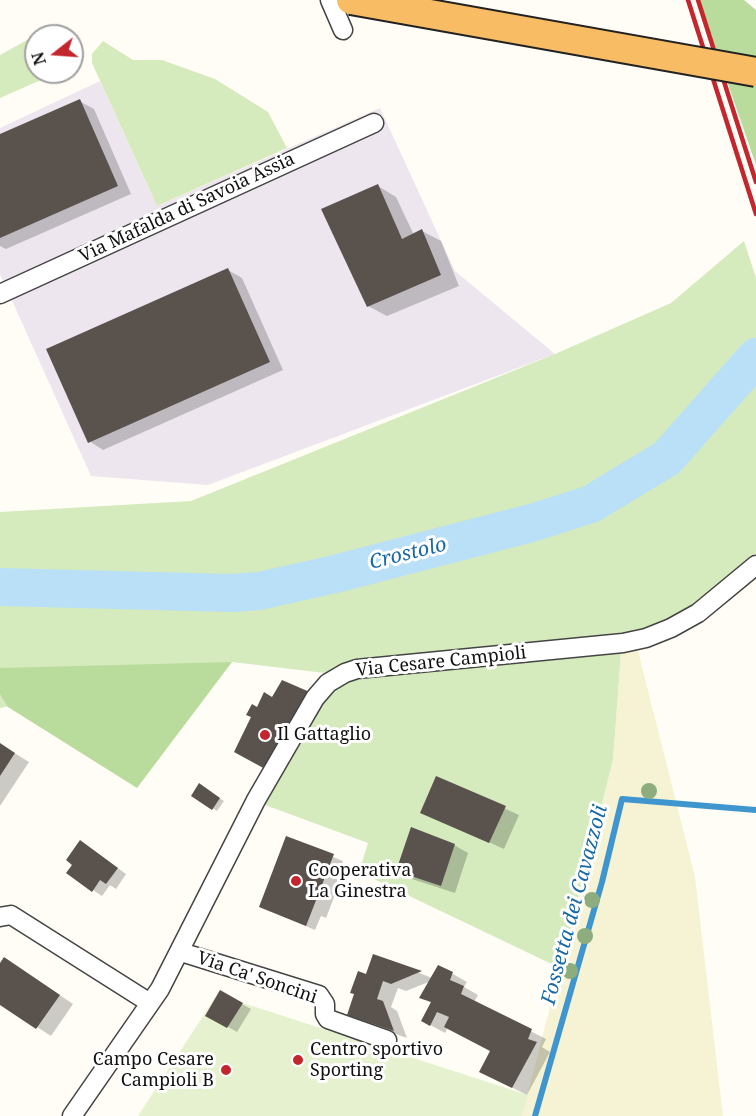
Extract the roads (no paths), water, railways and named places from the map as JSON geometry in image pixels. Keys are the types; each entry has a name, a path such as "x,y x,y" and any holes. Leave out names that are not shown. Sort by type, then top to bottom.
{"highway":[{"path":"351,0 756,72"}],"street":[{"path":"330,0 343,30"},
{"name":"Via Mafalda di Savoia Assia","path":"0,294 374,123"},
{"name":"Via Cesare Campioli","path":"72,1116 150,1003 181,952 256,800 315,698 336,677 357,669 623,643 646,638 692,617 756,565"},
{"path":"0,917 11,915 150,1003"},
{"name":"Via Ca' Soncini","path":"181,952 319,995 325,1004 325,1014 328,1019 387,1040"}],"waterway":[{"name":"Crostolo","path":"0,587 231,593 259,591 335,574 535,522 591,504 667,458 756,357"},
{"name":"Fossetta dei Cavazzoli","path":"535,1116 602,882 622,799 756,810"}],"railway":[{"path":"688,0 756,214"},
{"path":"698,0 756,182"}],"place":[{"name":"Il Gattaglio","path":"265,735"},
{"name":"Cooperativa La Ginestra","path":"296,881"},
{"name":"Centro sportivo Sporting","path":"298,1060"},
{"name":"Campo Cesare Campioli B","path":"226,1070"}]}
